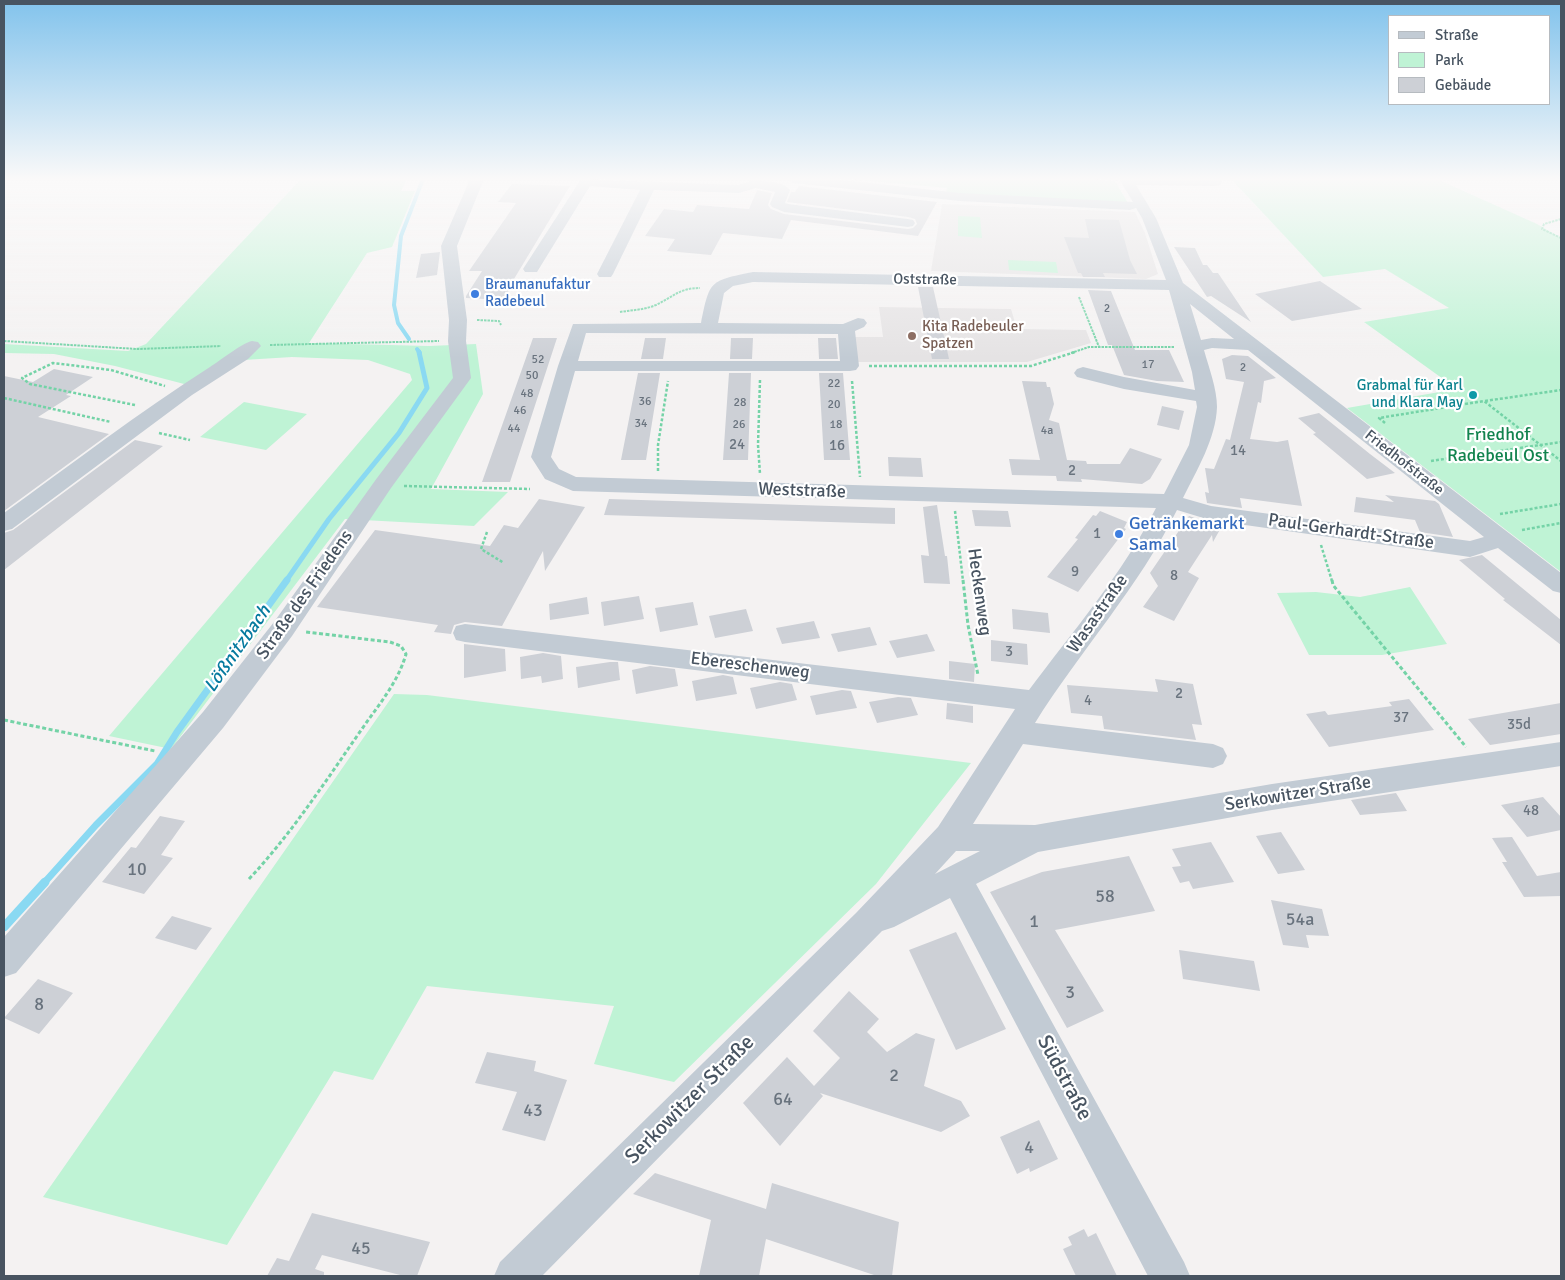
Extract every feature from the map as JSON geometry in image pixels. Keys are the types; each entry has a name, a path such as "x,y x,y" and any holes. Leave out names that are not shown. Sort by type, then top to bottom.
{"street":[{"name":"Straße des Friedens","path":"4,961 213,720 283,629 384,483 462,378 457,341 458,320 449,246 452,239"},
{"path":"532,269 551,239"},
{"path":"605,274 623,239"},
{"name":"Wasastraße","path":"949,837 1035,701 1113,595 1158,526 1200,445 1207,407 1201,372 1176,285 1157,239"},
{"name":"Oststraße","path":"719,289 728,282 752,277 1176,285"},
{"name":"Friedhofstraße","path":"1176,285 1252,345 1416,461 1504,529 1561,585"},
{"path":"708,329 716,291 719,289"},
{"path":"566,366 850,366 852,326 708,329 587,328"},
{"name":"Weststraße","path":"587,328 579,328 566,366 541,457 552,474 573,484 1170,501"},
{"path":"1194,347 1212,343 1252,345"},
{"path":"4,524 185,391 242,355 252,346"},
{"path":"1082,373 1124,383 1205,397"},
{"name":"Paul-Gerhardt-Straße","path":"1170,501 1210,513 1470,549 1504,529"},
{"name":"Ebereschenweg","path":"465,633 1035,701"},
{"path":"1016,732 1213,756"},
{"name":"Serkowitzer Straße","path":"514,1276 867,924 949,837 1035,839 1272,797 1561,754"},
{"name":"Serkowitzer Straße","path":"867,924 1035,839"},
{"name":"Südstraße","path":"957,879 1170,1276"}],"path":[{"path":"1073,283 1099,347"},
{"path":"587,328 598,317 659,304 677,291 697,288 719,289"},
{"path":"458,320 499,321 501,325"},
{"path":"4,341 138,349 457,341"},
{"path":"861,492 850,366 1031,366 1089,347 1194,347"},
{"path":"160,410 30,384 22,378 53,363 111,370 185,391"},
{"path":"658,487 658,445 670,366"},
{"path":"760,366 758,445 761,490"},
{"path":"1387,424 1379,418 1561,390"},
{"path":"4,398 190,440"},
{"path":"1484,401 1561,461"},
{"path":"1416,461 1431,462 1561,442"},
{"path":"1416,461 1431,462 1438,467"},
{"path":"384,483 411,486 530,489"},
{"name":"Heckenweg","path":"953,495 968,625 980,693"},
{"path":"1504,529 1499,514 1561,504"},
{"path":"1526,536 1520,530 1561,523"},
{"path":"1315,527 1333,585 1482,767"},
{"path":"487,532 481,550 504,563"},
{"path":"249,879 276,852 311,805 384,697 404,664 406,654 401,646 390,642 283,629"},
{"path":"4,720 157,752"}],"shaded area":[{"path":"936,239 1147,239 1158,274 1146,279 931,271"},
{"path":"879,307 1011,309 1017,329 1086,330 1091,343 1027,362 855,362 853,337 883,337"}],"green space":[{"path":"245,239 395,239 392,247 367,253 309,343 429,346 476,344 483,394 431,489 508,492 474,526 345,519 171,749 109,736 412,380 410,374 368,360 292,357 227,361 188,385 115,366 54,354 4,353 4,344 128,351 146,344"},
{"name":"Friedhof Radebeul Ost","path":"1287,239 1561,239 1561,572 1347,408 1457,389 1364,322 1449,308 1385,269 1323,277"},
{"path":"1008,260 1056,262 1058,273 1009,270"},
{"path":"244,402 307,414 266,450 200,437"},
{"path":"1410,587 1447,644 1382,655 1309,655 1277,593 1316,592 1360,597"},
{"path":"394,694 427,695 971,763 876,884 674,1082 594,1064 614,1006 427,986 373,1080 334,1071 227,1245 43,1197"}],"building":[{"path":"491,239 538,239 503,300 466,298 482,271 469,271"},
{"path":"672,239 720,239 711,255 667,251 675,239"},
{"path":"1065,239 1124,239 1130,260 1137,274 1103,273 1105,277 1083,277 1081,273 1078,273"},
{"path":"1174,247 1195,248 1203,265 1207,265 1213,273 1218,273 1251,322 1211,296 1207,297"},
{"path":"440,252 437,275 416,278 421,254"},
{"path":"1320,281 1362,309 1292,321 1255,294"},
{"path":"918,287 933,287 949,359 932,359"},
{"path":"1088,290 1111,291 1135,350 1169,350 1184,382 1157,381 1124,375 1112,345 1108,345"},
{"path":"533,338 557,338 510,482 482,482"},
{"path":"645,338 666,338 663,359 641,359"},
{"path":"731,338 753,338 752,359 730,359"},
{"path":"818,338 836,338 838,359 819,359"},
{"path":"1232,355 1248,356 1276,378 1264,381 1261,403 1258,402 1250,439 1277,442 1288,440 1302,506 1240,498 1242,508 1207,503 1205,492 1209,493 1205,468 1214,469 1226,439 1230,440 1244,382 1226,379 1222,359"},
{"path":"54,369 93,377 66,395 71,396 38,417 109,434 4,511 4,376 33,382"},
{"path":"638,373 660,373 646,460 621,460"},
{"path":"729,373 751,373 748,460 723,460"},
{"path":"819,373 843,373 850,460 824,460"},
{"path":"1022,381 1046,382 1047,387 1050,387 1054,404 1049,420 1059,423 1067,460 1086,461 1087,464 1120,464 1130,448 1162,459 1150,479 1142,484 1081,479 1082,482 1057,481 1056,476 1012,475 1009,459 1040,460"},
{"path":"1162,406 1184,411 1179,430 1157,425"},
{"path":"1319,413 1395,473 1367,479 1313,434 1316,433 1298,418"},
{"path":"135,440 163,446 4,570 4,533 13,530"},
{"path":"888,457 921,458 923,477 889,476"},
{"path":"1385,495 1435,501 1439,504 1453,537 1420,532 1415,520 1354,512 1356,497 1394,502"},
{"path":"539,499 585,507 545,571 543,551 502,626 465,622 454,625 451,634 434,632 438,625 317,607 375,530 490,546 504,525 518,528"},
{"path":"609,499 895,508 895,524 604,515"},
{"path":"937,505 945,556 947,556 950,584 924,583 921,555 929,556 923,507"},
{"path":"972,510 1008,511 1011,527 975,526"},
{"path":"1100,511 1127,522 1124,528 1126,529 1078,592 1047,577 1078,539 1075,538 1093,515 1096,516"},
{"path":"1189,516 1210,523 1223,524 1213,542 1212,535 1188,572 1199,578 1174,621 1143,607 1158,586 1150,573"},
{"path":"1482,555 1561,620 1561,645 1503,600 1505,599 1459,560"},
{"path":"639,596 644,619 604,626 601,602"},
{"path":"587,597 589,614 550,620 549,604"},
{"path":"693,602 698,625 660,632 655,608"},
{"path":"746,609 753,631 715,638 709,616"},
{"path":"1012,609 1048,613 1050,633 1013,629"},
{"path":"814,621 820,638 782,644 776,628"},
{"path":"870,627 877,645 838,652 831,634"},
{"path":"927,634 935,651 897,658 889,641"},
{"path":"991,640 1027,644 1028,665 991,661"},
{"path":"464,644 505,649 506,671 464,678"},
{"path":"543,653 561,656 563,679 542,683 541,676 521,679 520,657"},
{"path":"949,661 975,664 974,682 949,679"},
{"path":"618,662 620,680 578,688 576,667"},
{"path":"650,666 675,669 678,686 636,694 632,670"},
{"path":"723,675 733,677 737,694 696,701 692,681"},
{"path":"1155,679 1193,684 1202,725 1192,724 1196,740 1104,729 1102,716 1071,713 1067,685 1158,692"},
{"path":"780,682 792,684 797,700 756,709 750,688"},
{"path":"842,690 851,691 857,708 816,715 810,696"},
{"path":"898,697 911,698 918,715 877,723 869,702"},
{"path":"1409,699 1434,730 1329,747 1306,714 1325,711 1328,715 1392,706 1389,702"},
{"path":"947,703 973,706 973,723 946,719"},
{"path":"1561,703 1561,734 1490,745 1468,719"},
{"path":"1396,793 1407,811 1360,815 1351,800"},
{"path":"1543,797 1561,817 1561,830 1527,837 1501,805"},
{"path":"160,816 185,821 161,855 173,858 144,894 102,882 131,847 136,848"},
{"path":"1281,832 1305,870 1278,874 1256,836"},
{"path":"1512,837 1537,876 1561,872 1561,896 1524,897 1502,862 1507,862 1492,838"},
{"path":"1211,842 1234,882 1193,889 1189,881 1180,883 1172,867 1181,866 1172,849"},
{"path":"1129,856 1155,911 1055,930 1104,1011 1067,1028 990,892 1042,872"},
{"path":"1271,900 1322,909 1329,936 1306,935 1309,948 1283,945"},
{"path":"172,916 212,928 196,950 155,938"},
{"path":"956,932 1006,1029 956,1050 909,950"},
{"path":"1179,950 1254,961 1260,991 1183,979"},
{"path":"38,979 73,993 39,1034 4,1018"},
{"path":"849,991 879,1019 867,1032 887,1052 916,1033 935,1039 924,1086 961,1101 970,1116 941,1132 820,1093 823,1096 780,1146 743,1103 787,1057 814,1086 840,1058 813,1031"},
{"path":"487,1052 536,1061 534,1071 567,1080 545,1141 502,1130 517,1092 475,1083"},
{"path":"1039,1120 1058,1159 1030,1172 1029,1168 1017,1174 1000,1137"},
{"path":"655,1173 766,1209 772,1183 899,1222 892,1276 877,1276 766,1239 759,1276 699,1276 711,1220 633,1194"},
{"path":"312,1213 430,1242 417,1276 404,1276 322,1255 315,1269 324,1272 324,1276 267,1276 277,1258 289,1261"},
{"path":"1084,1229 1088,1237 1096,1233 1117,1276 1076,1276 1063,1249 1072,1245 1068,1237"}],"waterway":[{"name":"Lößnitzbach","path":"401,239 394,305 398,323 409,339"},
{"name":"Lößnitzbach","path":"417,349 420,353"},
{"name":"Lößnitzbach","path":"286,581 329,519 399,433 427,388 419,352"},
{"name":"Lößnitzbach","path":"44,883 96,825 157,764 177,732 287,580"},
{"name":"Lößnitzbach","path":"4,927 45,882"}],"place":[{"name":"Braumanufaktur Radebeul","path":"475,294"},
{"name":"Kita Radebeuler Spatzen","path":"912,336"},
{"name":"Grabmal für Karl und Klara May","path":"1473,395"},
{"name":"Getränkemarkt Samal","path":"1119,534"}]}
